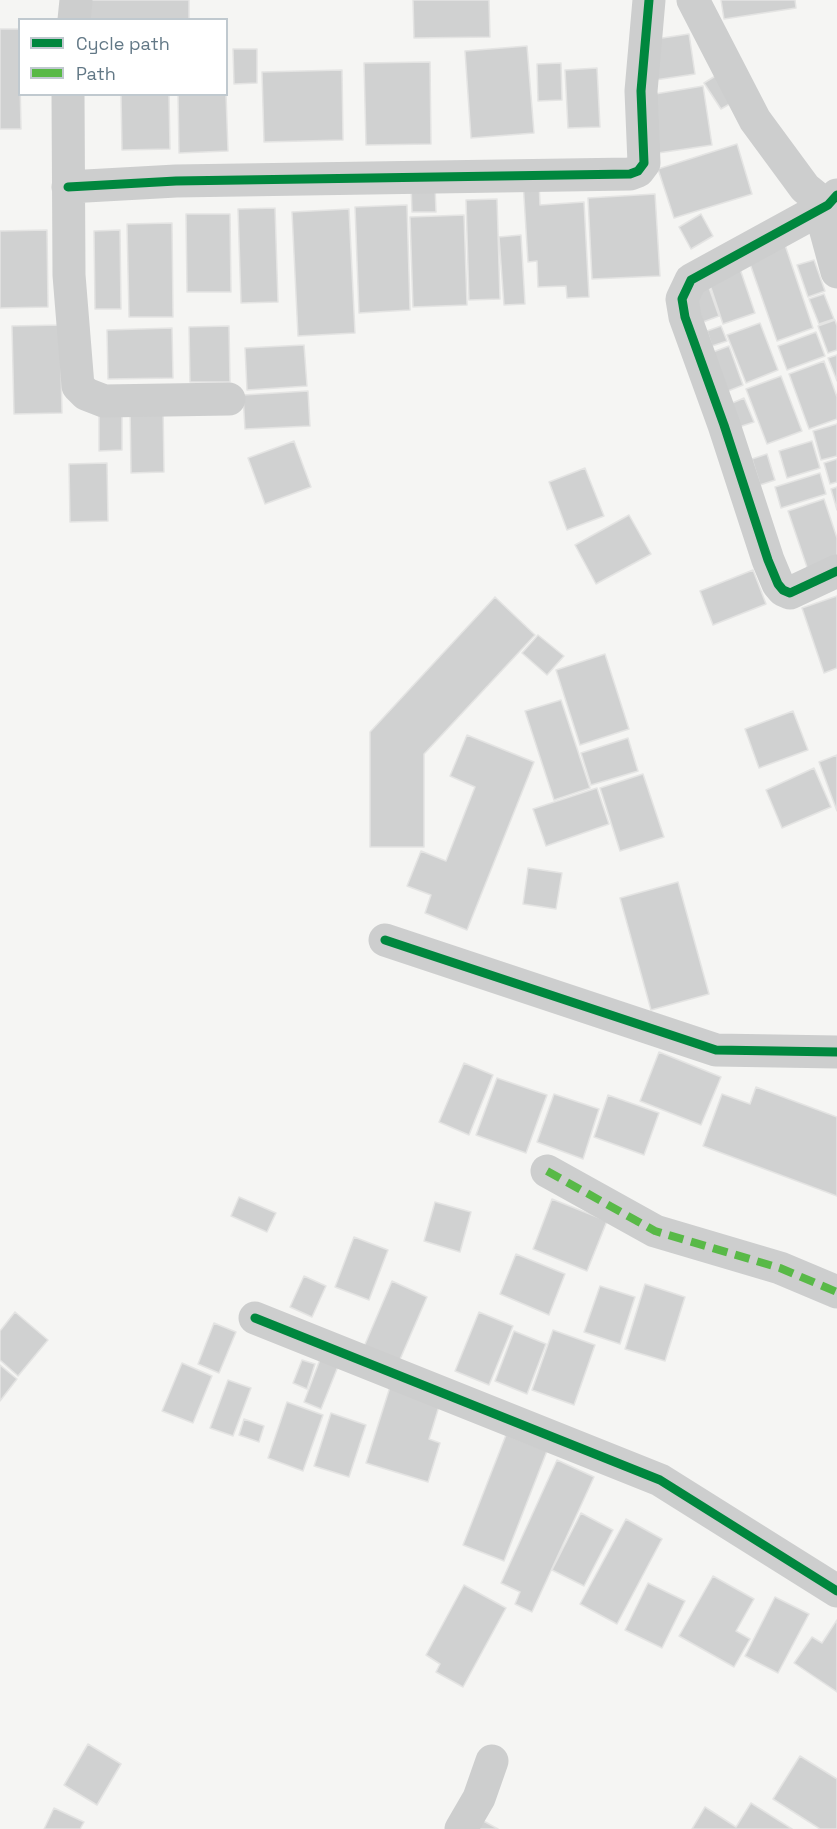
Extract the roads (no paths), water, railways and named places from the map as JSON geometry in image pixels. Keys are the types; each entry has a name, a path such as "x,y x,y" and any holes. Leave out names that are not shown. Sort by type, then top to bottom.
{"street":[{"path":"74,18 75,0"},
{"path":"68,188 187,181 630,174 638,171 644,163 641,91 649,0"},
{"path":"693,0 694,7 755,120 805,188 834,205"},
{"path":"68,96 69,275 78,386 86,394 104,401 229,399"},
{"path":"834,205 825,228 837,272"},
{"path":"834,205 691,280 682,299 685,317 778,584 790,593 837,571"},
{"path":"385,940 716,1050 837,1052"},
{"path":"548,1171 655,1231 780,1268 837,1292"},
{"path":"255,1318 660,1480 837,1591"},
{"path":"461,1829 479,1798 492,1761"}]}
